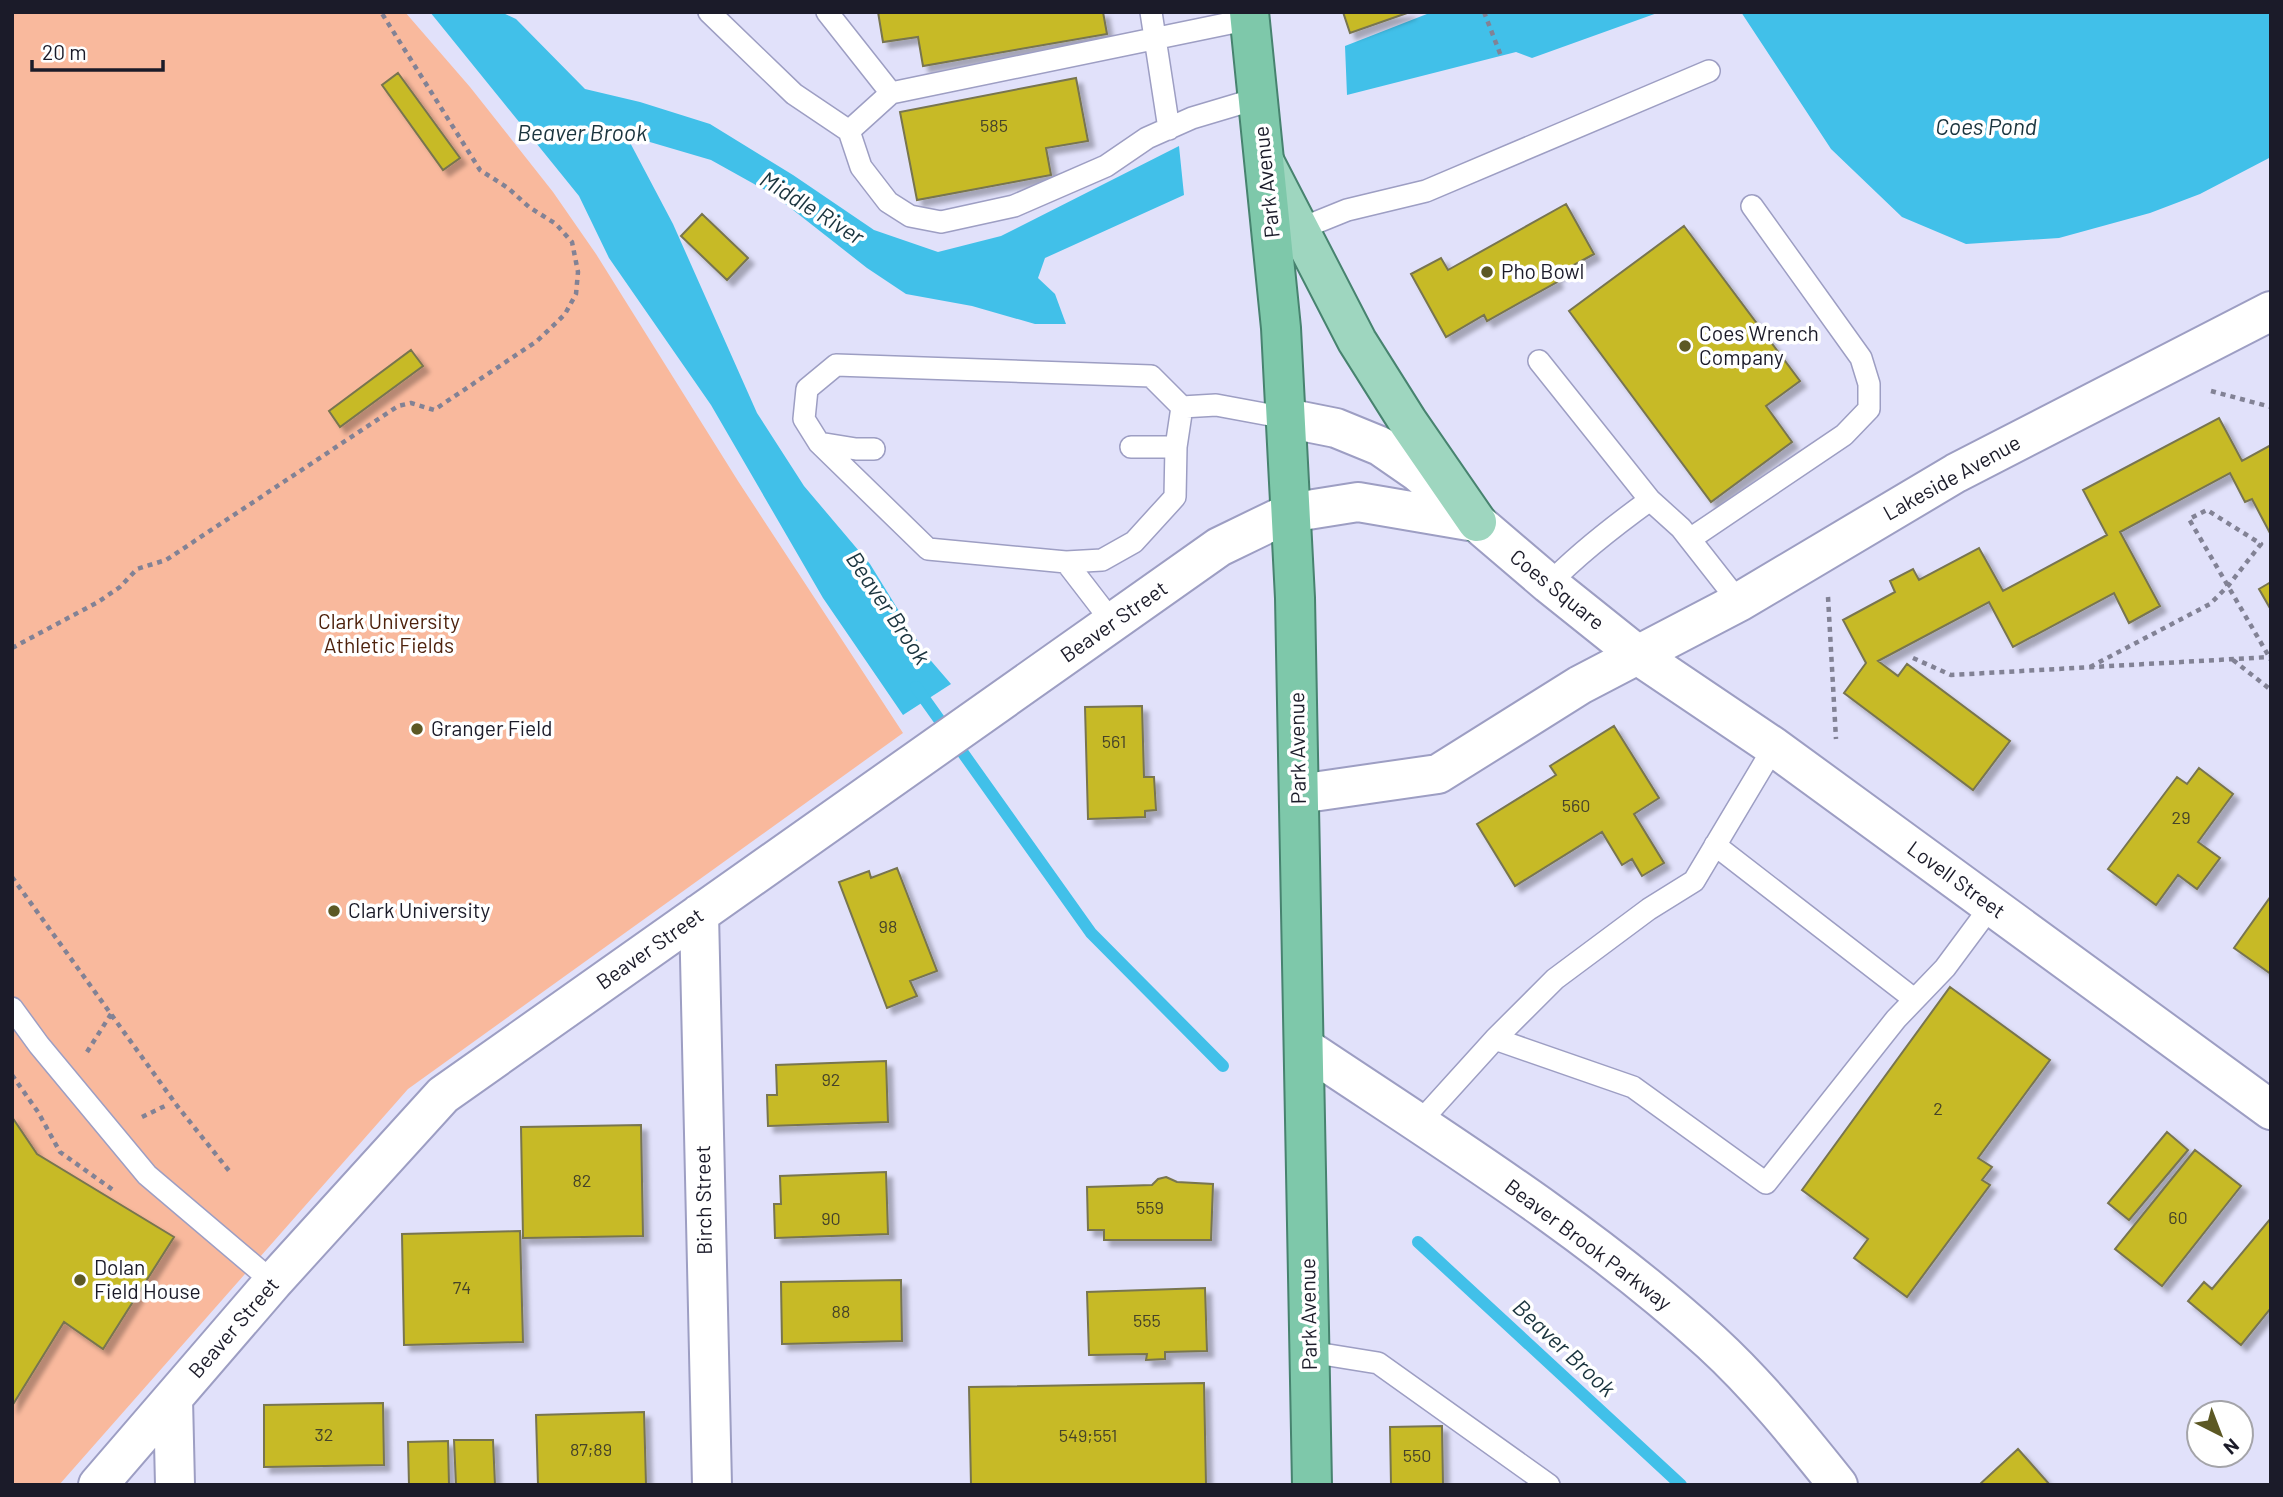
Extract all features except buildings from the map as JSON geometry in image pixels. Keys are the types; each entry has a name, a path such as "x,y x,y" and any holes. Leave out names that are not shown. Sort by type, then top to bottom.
{"highway":[{"name":"Park Avenue","path":"1250,15 1281,328 1294,598 1312,1485"}],"main road":[{"path":"1265,163 1357,341 1408,422 1477,522"}],"street":[{"name":"Lakeside Avenue","path":"1299,794 1438,774 1580,685 1739,602 1956,473 2271,311"},
{"name":"Coes Square","path":"1286,418 1336,428 1380,446 1419,473 1549,584 1639,656"},
{"path":"1289,513 1358,502 1477,522"},
{"name":"Beaver Street","path":"98,1485 273,1282 443,1096 1219,547 1289,513"},
{"name":"Lovell Street","path":"1639,656 1774,747 2271,1110"},
{"name":"Birch Street","path":"699,915 712,1485"},
{"name":"Beaver Brook Parkway","path":"1304,1047 1549,1212 1632,1275 1702,1334 1771,1403 1838,1485"},
{"path":"173,1399 175,1485"}],"lane":[{"path":"709,12 794,94 849,131 861,167 888,202 910,216 941,222 1014,205 1106,166 1146,138 1192,118 1259,98"},
{"path":"827,12 891,93"},
{"path":"1151,12 1169,129"},
{"path":"849,131 891,93 1250,15"},
{"path":"1300,229 1347,210 1426,191 1709,71"},
{"path":"1690,539 1844,435 1869,409 1869,384 1861,358 1752,206"},
{"path":"1539,361 1650,500 1681,528 1739,602"},
{"path":"1182,407 1176,447 1175,497 1135,542 1102,560 1066,562 928,549 819,443 804,419 807,389 836,365 1152,376 1182,407 1216,405 1286,418"},
{"path":"819,443 874,449"},
{"path":"1131,447 1176,447"},
{"path":"1549,584 1577,555 1650,500"},
{"path":"1066,562 1113,623"},
{"path":"1418,1124 1495,1039 1555,979 1649,909 1694,881 1774,747"},
{"path":"1715,845 1914,999"},
{"path":"1495,1039 1633,1087 1766,1183 1896,1019 1945,968 1991,906"},
{"path":"12,1008 39,1045 147,1175 273,1282"},
{"path":"1310,1352 1378,1363 1549,1485"}],"path":[{"path":"12,648 120,587 136,569 166,560 398,406 411,403 434,410 537,341 565,314 576,294 578,272 572,242 556,224 480,170 381,12"},
{"path":"1484,12 1501,57"},
{"path":"2206,390 2271,407"},
{"path":"1913,658 1951,675 2270,658 2228,586 2189,519 2207,510 2261,544 2228,586 2210,604 2090,667"},
{"path":"1827,596 1837,746"},
{"path":"2232,659 2271,690"},
{"path":"12,877 178,1107 230,1172"},
{"path":"69,1080 111,1014"}],"green space":[{"name":"Clark University Athletic Fields","path":"12,12 405,12 470,87 553,192 596,254 738,481 903,733 408,1089 59,1485 12,1485"}],"water":[{"name":"Beaver Brook","path":"430,12 501,12 516,19 585,89 640,102 710,124 793,175 874,230 938,252 1001,236 1179,146 1184,195 1045,258 1038,278 1055,294 1066,324 1035,324 972,306 906,294 867,268 774,195 711,160 626,135 673,224 757,413 804,486 870,564 926,655 951,684 903,715 823,598 711,405 609,258 579,196"},
{"path":"1432,12 1660,12 1532,58 1516,52 1347,95 1345,46"},
{"name":"Coes Pond","path":"1741,12 2271,12 2271,157 2200,194 2150,213 2059,238 1966,244 1902,217 1831,149"}],"waterway":[{"name":"Beaver Brook","path":"916,687 1091,933 1223,1066"},
{"name":"Beaver Brook","path":"1418,1242 1681,1485"}],"place":[{"name":"Pho Bowl","path":"1487,272"},
{"name":"Coes Wrench Company","path":"1685,346"},
{"name":"Granger Field","path":"417,729"},
{"name":"Clark University","path":"334,911"},
{"name":"Dolan Field House","path":"80,1280"}],"water label":[{"name":"Middle River","path":"812,208"}]}
